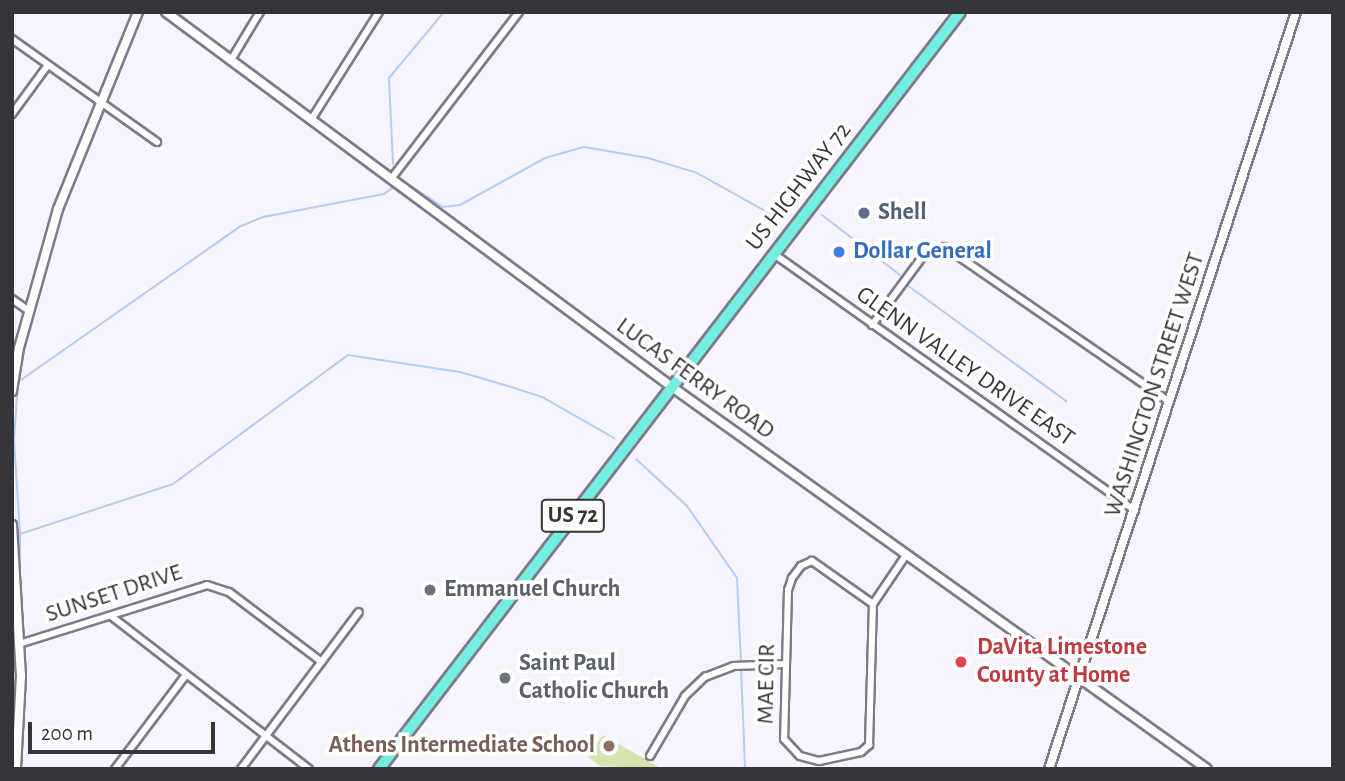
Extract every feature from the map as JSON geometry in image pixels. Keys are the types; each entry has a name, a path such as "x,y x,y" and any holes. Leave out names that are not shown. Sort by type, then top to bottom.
{"highway":[{"name":"US HIGHWAY 72","path":"672,387 960,12"},
{"name":"US 72","path":"379,769 672,387"}],"street":[{"path":"12,391 29,311 58,209 138,12"},
{"name":"LUCAS FERRY ROAD","path":"166,12 672,387 1207,769"},
{"path":"230,60 260,12"},
{"path":"311,120 379,12"},
{"path":"391,179 519,12"},
{"name":"WASHINGTON STREET WEST","path":"1049,769 1296,12"},
{"path":"12,39 100,104 158,142"},
{"path":"12,114 48,65"},
{"path":"873,325 923,256 945,247 1170,402"},
{"name":"GLENN VALLEY DRIVE EAST","path":"774,254 1135,510"},
{"path":"12,299 29,311"},
{"path":"12,525 19,644 16,769"},
{"path":"873,604 906,555"},
{"name":"MAE CIR","path":"812,561 873,604 871,738 867,748 819,761 793,751 785,739 788,590 806,562 812,561"},
{"name":"SUNSET DRIVE","path":"19,644 185,590 215,586 322,663"},
{"path":"241,769 359,612"},
{"path":"111,616 185,676 309,769"},
{"path":"650,756 696,685 715,671 737,665 786,664"},
{"path":"115,769 185,676"}],"green space":[{"name":"Athens Intermediate School","path":"603,735 662,769 600,766 588,757"}],"waterway":[{"path":"393,164 389,78 444,12"},
{"path":"402,180 443,207 460,205 545,158 584,147 648,158 697,173 774,216 801,197"},
{"path":"20,533 14,439 18,382 239,227 263,217 384,194 392,188"},
{"path":"822,215 900,275"},
{"path":"907,285 1066,401"},
{"path":"20,566 20,534 173,484 348,355 460,372 508,386 544,398 614,438"},
{"path":"636,459 687,506 737,578 741,663"},
{"path":"741,668 745,769"}],"place":[{"name":"Shell","path":"864,213"},
{"name":"Dollar General","path":"839,252"},
{"name":"Emmanuel Church","path":"430,590"},
{"name":"DaVita Limestone County at Home","path":"961,662"},
{"name":"Saint Paul Catholic Church","path":"505,678"},
{"name":"Athens Intermediate School","path":"609,746"}]}
